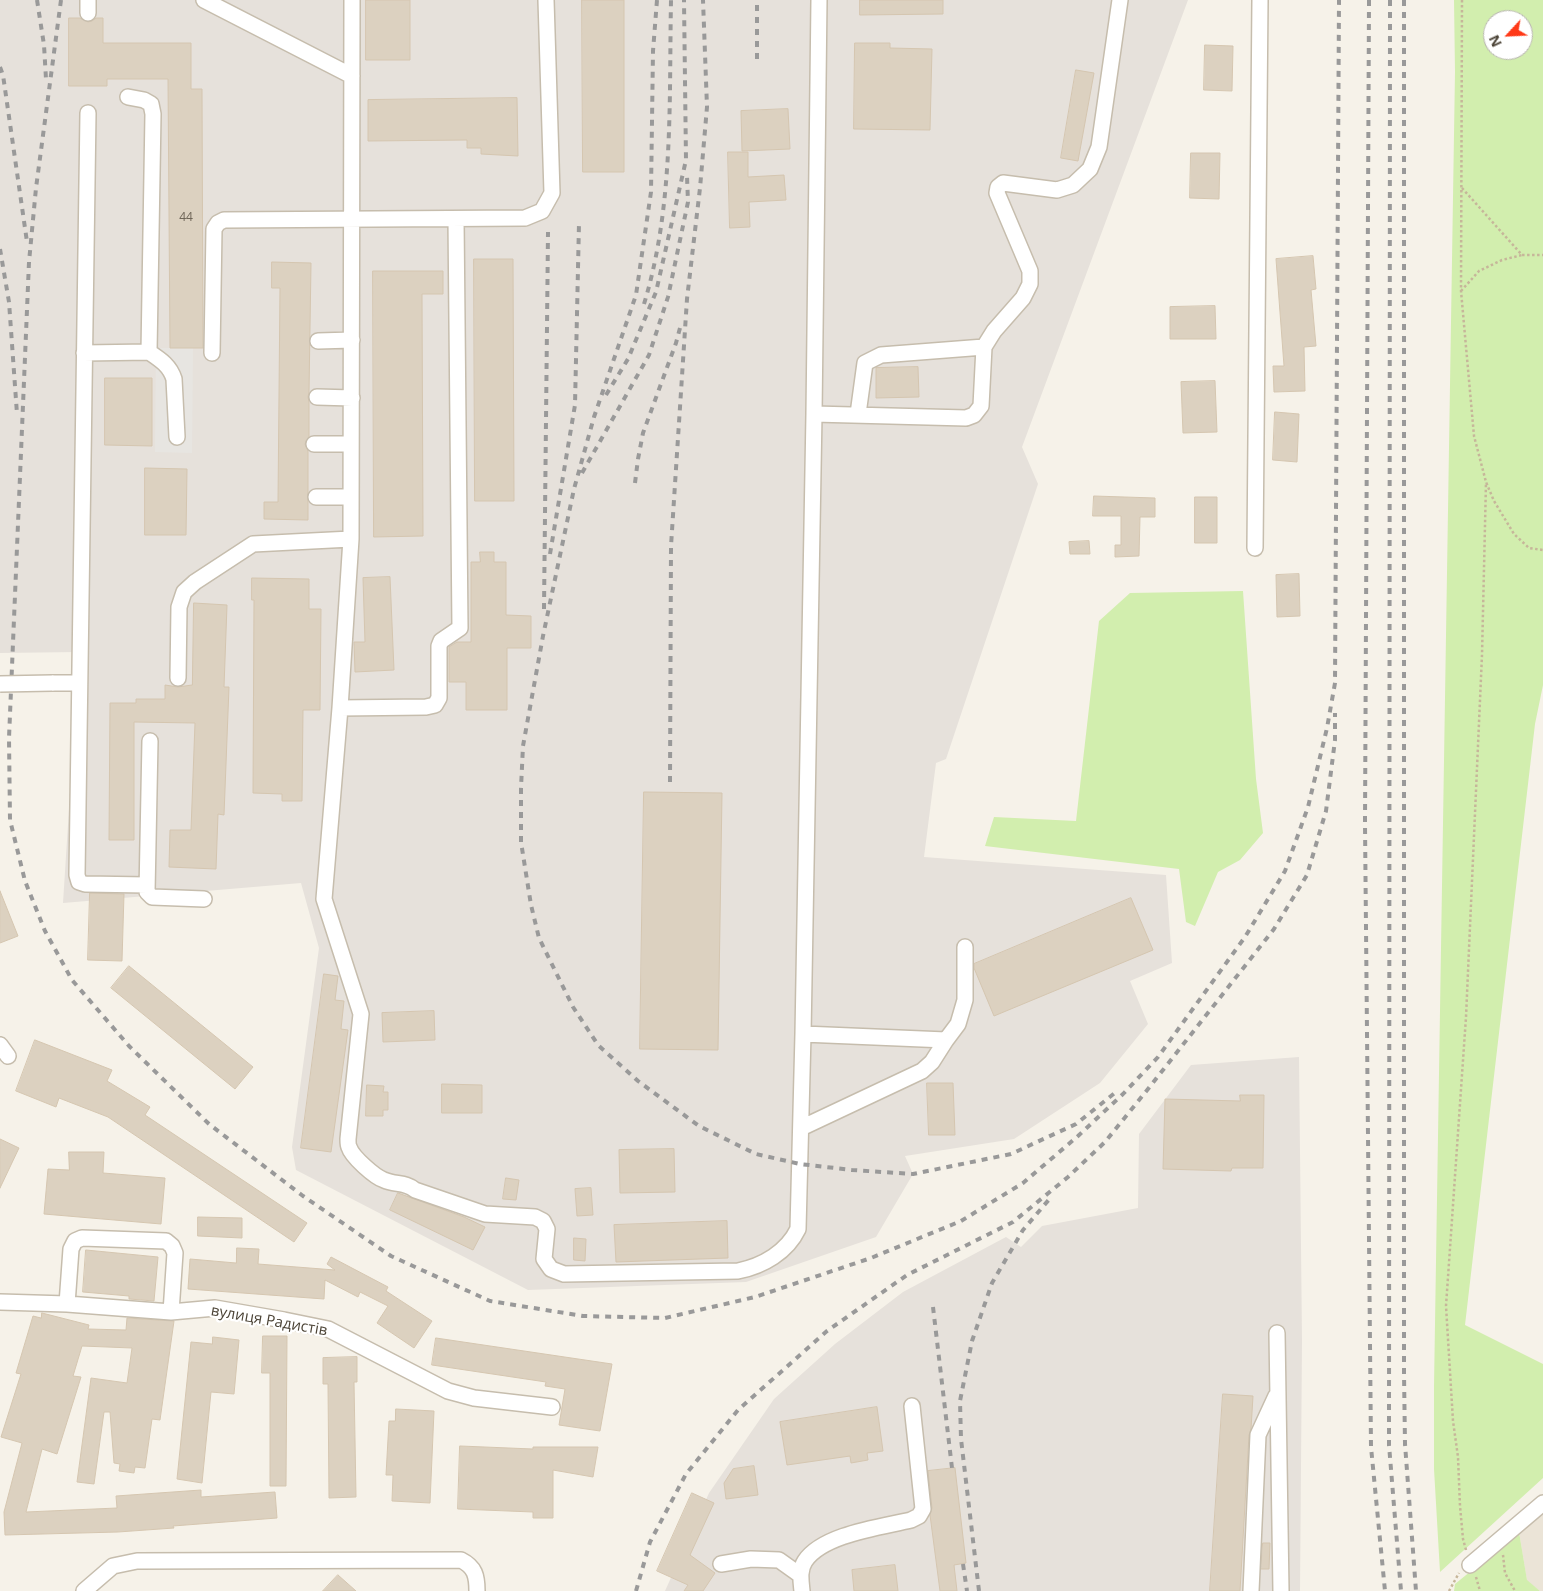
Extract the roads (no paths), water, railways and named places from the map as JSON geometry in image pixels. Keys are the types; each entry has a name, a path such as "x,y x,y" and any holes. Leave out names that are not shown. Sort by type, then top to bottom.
{"street":[{"path":"204,0 352,76"},
{"path":"352,0 351,540 340,708 324,899 360,1014 348,1139 349,1148 372,1172 385,1181 410,1186 415,1190 485,1214 535,1217 543,1220 547,1228 544,1259 551,1269 564,1274 738,1271 757,1265 782,1251 792,1241 798,1230 814,414 819,0"},
{"path":"212,353 214,229 218,223 224,220 525,218 542,211 552,194 546,0"},
{"path":"814,414 966,418 974,414 980,406 984,347 994,331 1023,298 1030,284 1030,271 997,193 998,187 1003,183 1057,190 1073,185 1090,169 1099,146 1120,0"},
{"path":"1255,548 1260,0"},
{"path":"128,97 144,100 151,104 153,114 150,352"},
{"path":"88,113 77,875 79,882 85,884 147,885"},
{"path":"340,708 426,707 434,704 440,698 440,641 460,628 456,219"},
{"path":"318,341 352,340"},
{"path":"858,414 865,363 881,355 984,347"},
{"path":"84,353 150,352 168,365 174,379 177,437"},
{"path":"317,397 352,398"},
{"path":"314,444 352,444"},
{"path":"316,497 351,497"},
{"path":"178,678 179,607 184,592 196,582 253,544 351,540"},
{"path":"0,684 79,683"},
{"path":"150,741 147,892 152,897 204,899"},
{"path":"801,1128 922,1071 932,1062 958,1024 965,1000 965,947"},
{"path":"803,1034 946,1040"},
{"path":"67,1304 71,1249 75,1241 82,1238 166,1241 172,1246 175,1253 171,1312"},
{"name":"вулиця Радистів","path":"0,1302 67,1304 171,1312 215,1308 328,1329 448,1391 474,1398 552,1407"},
{"path":"1276,1333 1281,1591"},
{"path":"1252,1591 1258,1435 1278,1392"},
{"path":"802,1591 800,1575 805,1561 817,1550 842,1536 911,1520 919,1516 923,1509 912,1406"},
{"path":"1470,1565 1543,1503"},
{"path":"721,1564 751,1559 779,1560 800,1575"},
{"path":"84,1591 113,1566 137,1561 432,1560 461,1560 470,1565 476,1575 477,1591"}],"railway":[{"path":"37,0 44,45 46,79"},
{"path":"61,0 36,188 29,262 9,738 10,820 25,881 45,931 72,980 129,1046 209,1124 303,1196 391,1256 490,1301 583,1316 665,1318 755,1297 871,1258 961,1221 1023,1183 1078,1136 1123,1094 1158,1057 1245,937 1285,871 1308,807 1327,728 1335,683 1339,0"},
{"path":"657,0 653,51 651,192 636,295 594,417 574,489 543,636 523,746 521,842 531,905 539,938 573,1007 598,1045 638,1081 699,1126 756,1154 800,1164 913,1174 1011,1154 1076,1124 1116,1092"},
{"path":"644,304 654,267 665,191 668,153 671,0"},
{"path":"606,395 628,359 656,292 686,160 684,0"},
{"path":"670,782 671,546 687,299 707,107 703,0"},
{"path":"757,0 757,59"},
{"path":"1369,0 1365,824 1371,1447 1385,1591"},
{"path":"1390,0 1389,1445 1401,1591"},
{"path":"1404,0 1404,1373 1405,1444 1416,1591"},
{"path":"0,67 3,75 27,242"},
{"path":"582,473 649,355 668,297 688,202 687,176"},
{"path":"550,554 575,405 579,223"},
{"path":"544,609 548,232"},
{"path":"0,249 9,302 17,414"},
{"path":"635,483 643,433 680,328"},
{"path":"636,1591 650,1542 686,1474 738,1410 827,1331 907,1275 1013,1222 1068,1177 1105,1142 1148,1089 1274,929 1307,875 1326,811 1335,740 1335,713"},
{"path":"979,1591 961,1439 960,1401 972,1341 992,1283 1023,1230 1052,1196"},
{"path":"933,1307 952,1468"},
{"path":"963,1564 967,1591"}]}
